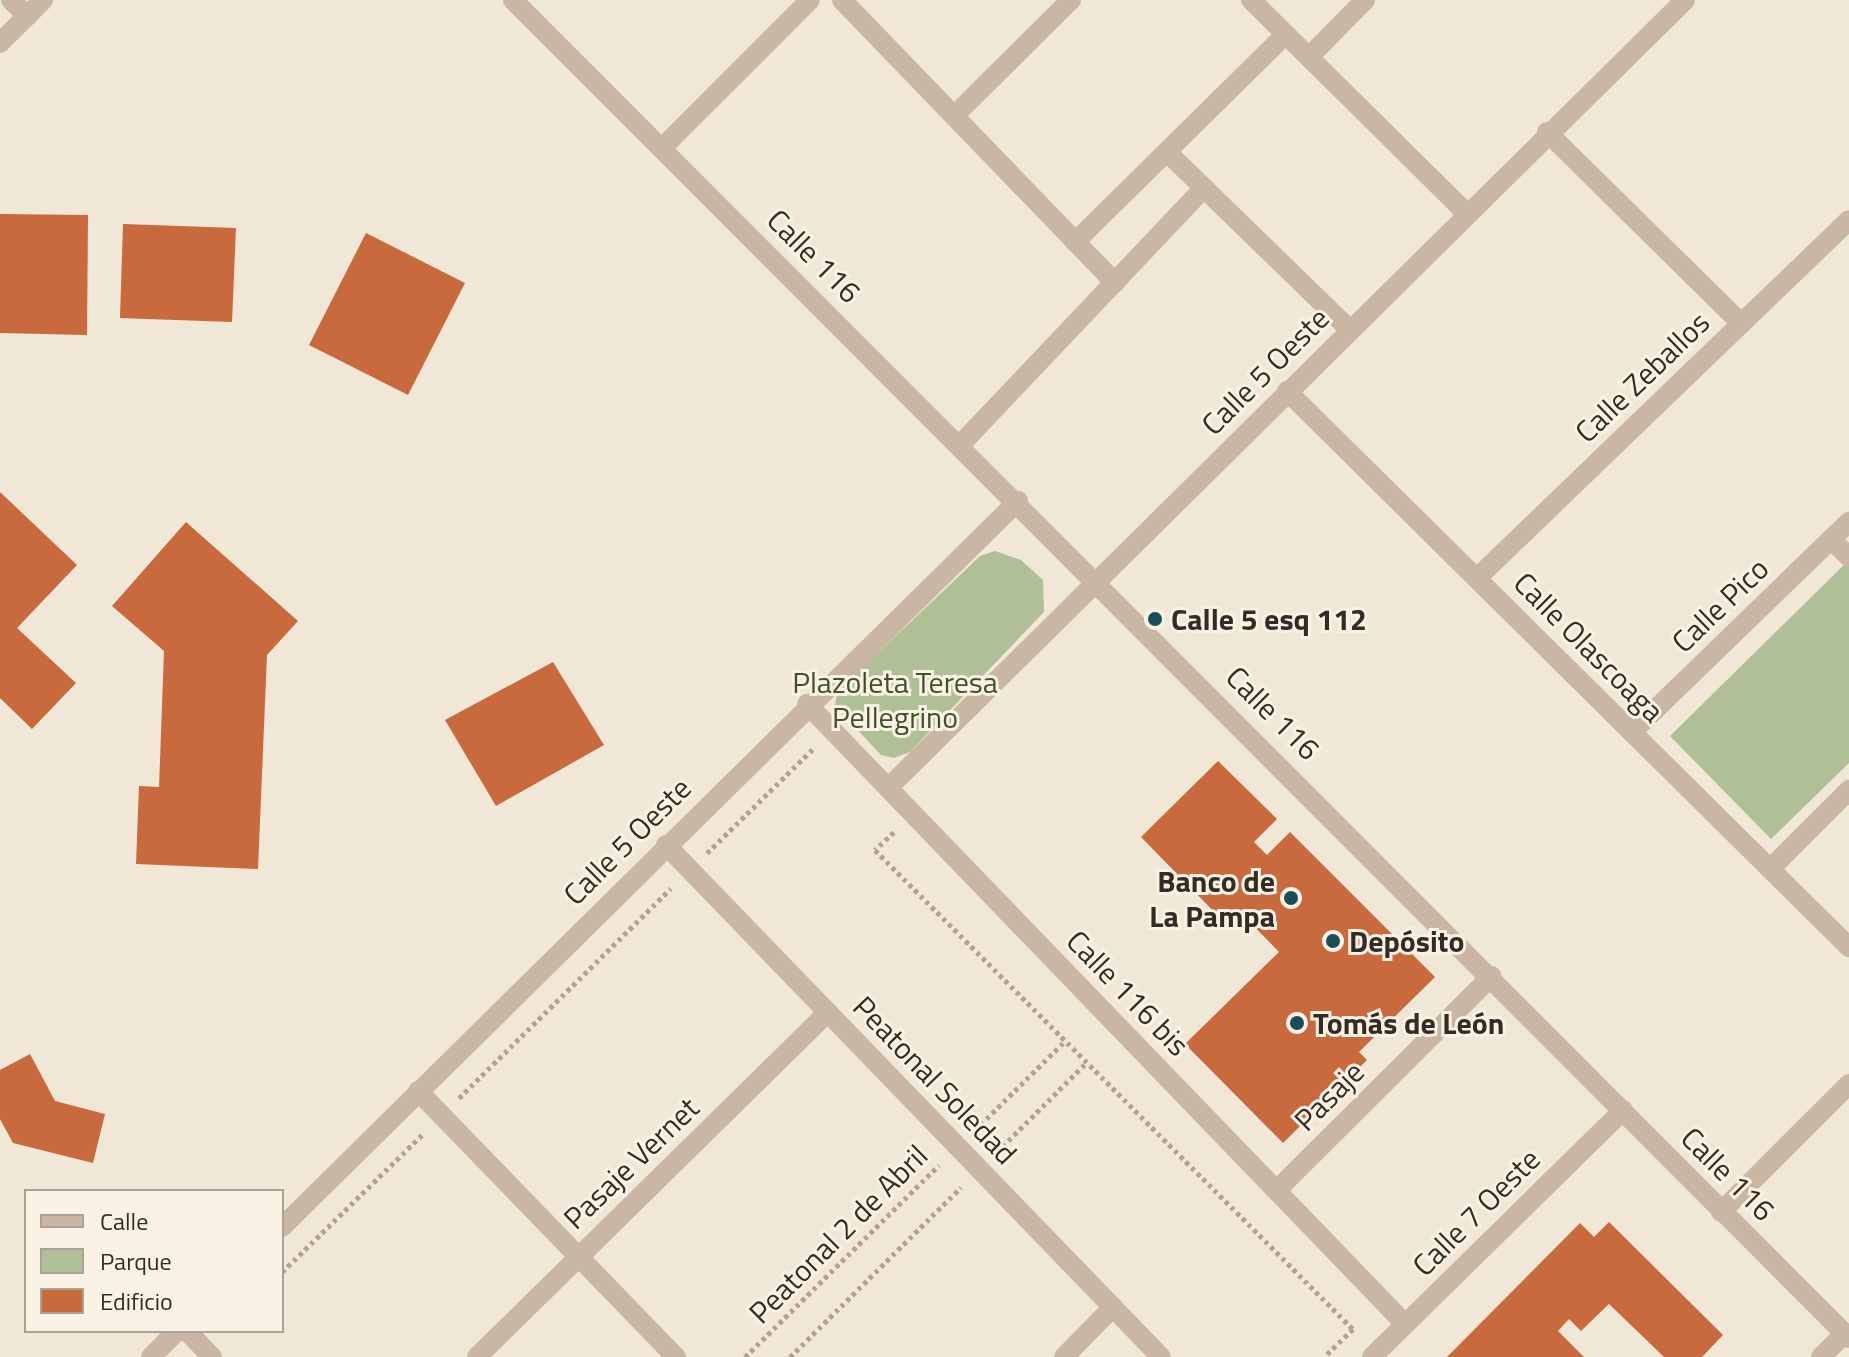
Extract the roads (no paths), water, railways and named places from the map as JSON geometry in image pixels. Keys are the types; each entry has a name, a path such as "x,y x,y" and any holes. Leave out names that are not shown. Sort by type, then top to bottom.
{"street":[{"path":"11,0 27,16"},
{"path":"0,43 43,0"},
{"name":"Calle 116","path":"513,0 1098,581 1847,1336"},
{"path":"842,0 1115,283"},
{"path":"954,116 1071,0"},
{"path":"1251,0 1466,213"},
{"path":"1309,57 1365,0"},
{"name":"Calle 5 Oeste","path":"889,787 1547,132 1685,0"},
{"path":"662,148 807,1"},
{"path":"1075,242 1286,34"},
{"path":"1547,132 1741,323"},
{"path":"1167,152 1349,329"},
{"path":"961,444 1204,188"},
{"name":"Calle Zeballos","path":"1477,578 1849,220"},
{"name":"Calle Olascoaga","path":"1287,391 1849,947"},
{"name":"Calle 5 Oeste","path":"284,1225 807,704 1018,501"},
{"name":"Calle Pico","path":"1632,732 1849,522"},
{"path":"1831,539 1849,557"},
{"name":"Calle 116 bis","path":"807,704 1405,1324"},
{"path":"1770,869 1849,790"},
{"name":"Peatonal Soledad","path":"666,845 1161,1357"},
{"name":"Pasaje","path":"1277,1190 1492,976"},
{"name":"Pasaje Vernet","path":"477,1357 828,1012"},
{"path":"1721,1212 1849,1084"},
{"path":"418,1091 676,1357"},
{"name":"Calle 7 Oeste","path":"1372,1357 1623,1110"},
{"path":"1064,1357 1113,1307"},
{"path":"151,1357 175,1333"},
{"path":"189,1333 212,1357"},
{"path":"1821,1357 1847,1336"}],"place":[{"name":"Calle 5 esq 112","path":"1155,619"},
{"name":"Banco de La Pampa","path":"1291,898"},
{"name":"Depósito","path":"1333,941"},
{"name":"Tomás de León","path":"1297,1023"}],"park label":[{"name":"Plazoleta Teresa Pellegrino","path":"895,699"}]}
